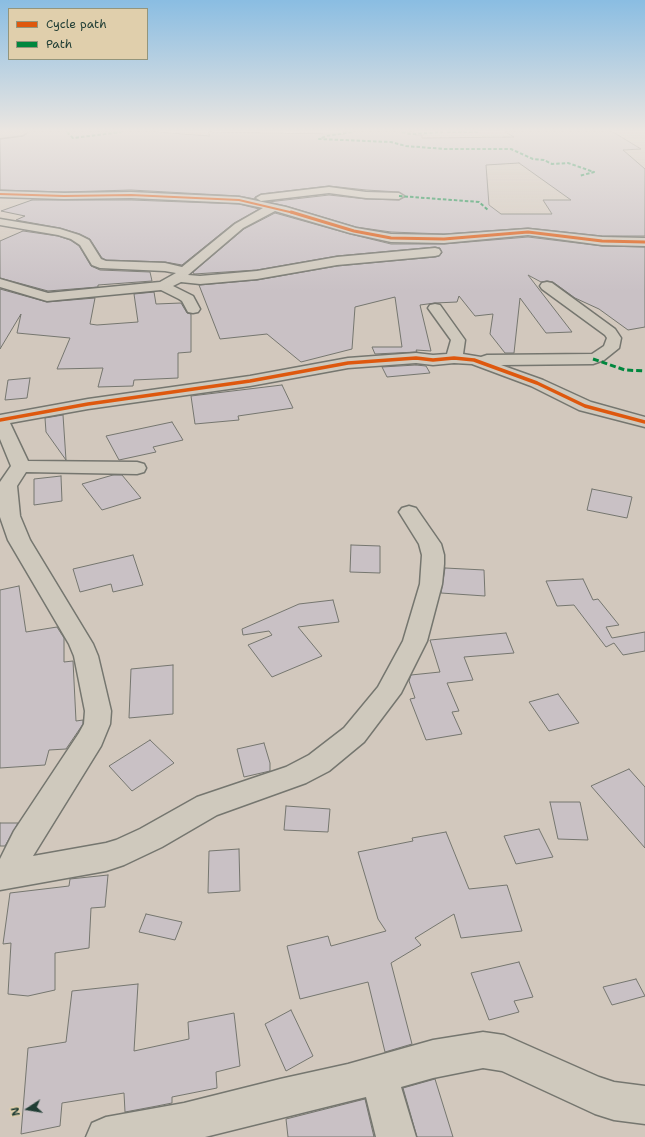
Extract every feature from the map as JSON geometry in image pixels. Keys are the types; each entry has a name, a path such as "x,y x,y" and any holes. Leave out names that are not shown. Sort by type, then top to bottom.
{"street":[{"path":"239,200 329,190 359,194 399,196"},
{"path":"0,194 59,196 131,194 239,200 274,207 361,233 404,239 456,238 528,232 602,241 645,242"},
{"path":"0,283 47,297 163,286 182,275 240,226 274,207"},
{"path":"0,222 60,232 75,237 85,243 96,262 104,265 156,267 200,280 286,271 337,261 434,252 449,246 456,238"},
{"path":"163,286 184,296 188,299 194,309"},
{"path":"4,875 24,840 91,738 97,724 98,711 86,656 81,644 19,540 10,516 7,486 20,466 18,458 0,420 88,404 250,381 348,363 409,358 433,360 454,358 474,360 593,358 599,357 612,348 614,338 610,332 547,286"},
{"path":"435,308 458,340 454,358"},
{"path":"474,360 537,383 585,406 645,422"},
{"path":"20,466 137,468"},
{"path":"4,875 106,857 124,851 151,838 207,806 296,775 319,763 354,735 388,693 414,641 431,584 433,555 430,544 409,512"},
{"path":"106,1137 184,1123 280,1098 348,1083 433,1059 483,1050 504,1053 614,1101 645,1105"},
{"path":"379,1075 396,1137"}],"building":[{"path":"0,185 488,185 489,205 501,214 552,214 543,200 571,200 550,185 645,185 645,236 602,236 528,228 444,234 391,232 356,227 268,202 329,195 366,199 399,200 405,197 399,192 329,186 261,194 255,197 255,199 239,196 131,190 64,192 0,190"},
{"path":"32,200 131,200 239,204 259,209 234,223 182,265 165,262 106,260 102,258 90,239 80,234 60,228 16,220 25,216 1,211"},
{"path":"275,213 391,244 444,244 528,237 602,246 645,247 645,327 628,330 599,309 575,298 553,282 541,282 528,275 572,332 546,333 520,298 514,353 505,353 490,334 493,314 475,316 459,296 457,302 420,305 431,351 416,350 417,352 375,354 372,347 402,347 395,297 355,307 352,349 301,362 267,334 220,339 199,285 257,280 337,266 435,257 442,253 440,248 435,247 337,256 257,270 194,274 193,272 244,229"},
{"path":"23,231 58,236 70,240 79,246 91,266 100,270 150,272 152,281 48,291 0,278 0,241"},
{"path":"0,289 47,302 95,298 90,324 97,325 138,322 134,294 154,292 156,304 181,303 187,313 191,314 191,352 178,353 178,378 134,380 133,386 98,387 103,368 57,369 70,338 17,333 21,314 0,349"},
{"path":"416,365 426,366 430,373 387,377 382,367"},
{"path":"30,378 27,398 5,400 8,380"},
{"path":"282,385 293,408 238,416 239,420 195,424 191,396"},
{"path":"63,415 66,460 46,432 45,418"},
{"path":"172,422 183,440 153,447 156,452 119,460 106,436"},
{"path":"113,475 122,475 141,498 102,510 82,484"},
{"path":"61,476 62,501 34,505 34,479"},
{"path":"592,489 632,497 627,518 587,510"},
{"path":"351,545 380,546 380,573 350,572"},
{"path":"133,555 143,585 113,592 111,584 80,592 73,569"},
{"path":"445,568 484,570 485,596 441,593"},
{"path":"583,579 593,600 598,599 619,625 606,627 612,638 645,632 645,651 623,655 614,643 606,647 574,605 557,606 546,581"},
{"path":"19,586 26,632 57,627 64,638 64,662 73,661 76,721 83,720 83,724 66,749 49,750 45,765 0,768 0,590"},
{"path":"333,600 339,622 298,627 322,656 272,677 248,645 272,635 269,631 243,635 242,629 299,604"},
{"path":"506,633 514,653 464,657 473,680 447,683 459,711 452,712 462,734 426,740 410,699 415,698 409,681 411,675 440,672 430,640"},
{"path":"173,665 173,714 129,718 131,669"},
{"path":"558,694 579,723 549,731 529,702"},
{"path":"150,740 174,763 132,791 109,766"},
{"path":"264,743 270,763 270,771 244,777 237,749"},
{"path":"629,769 645,787 645,848 591,786"},
{"path":"550,802 580,802 588,840 558,839"},
{"path":"286,806 330,809 328,832 284,830"},
{"path":"0,823 18,823 5,846 0,846"},
{"path":"539,829 553,857 516,864 504,836"},
{"path":"446,832 469,889 507,885 522,931 461,938 454,914 415,938 421,945 391,963 412,1044 385,1052 368,982 300,999 287,946 328,936 331,946 386,931 378,919 358,852 413,841 412,838"},
{"path":"239,849 240,891 208,893 209,851"},
{"path":"108,875 105,907 91,908 89,948 55,953 55,990 28,996 8,994 11,943 3,944 10,893 69,886 70,879"},
{"path":"146,914 182,922 175,940 139,932"},
{"path":"519,962 533,997 514,1001 519,1012 489,1020 471,973"},
{"path":"636,979 645,996 612,1005 603,987"},
{"path":"138,984 134,1051 189,1039 188,1022 234,1013 240,1066 216,1072 217,1088 172,1097 172,1103 125,1112 124,1093 62,1103 60,1126 21,1134 28,1048 66,1042 72,991"},
{"path":"291,1010 313,1056 286,1071 265,1024"},
{"path":"435,1079 453,1137 417,1137 403,1088"},
{"path":"365,1099 374,1137 288,1137 286,1119"}],"marked path":[{"path":"399,196 479,202 488,210"},
{"path":"593,359 625,370 645,371"}],"cycle path":[{"path":"0,194 64,196 131,195 239,200 282,209 354,231 391,238 444,239 528,232 602,241 645,242"},
{"path":"0,420 88,404 250,381 348,363 416,358 433,360 454,358 474,360 537,383 585,406 645,422"}]}
